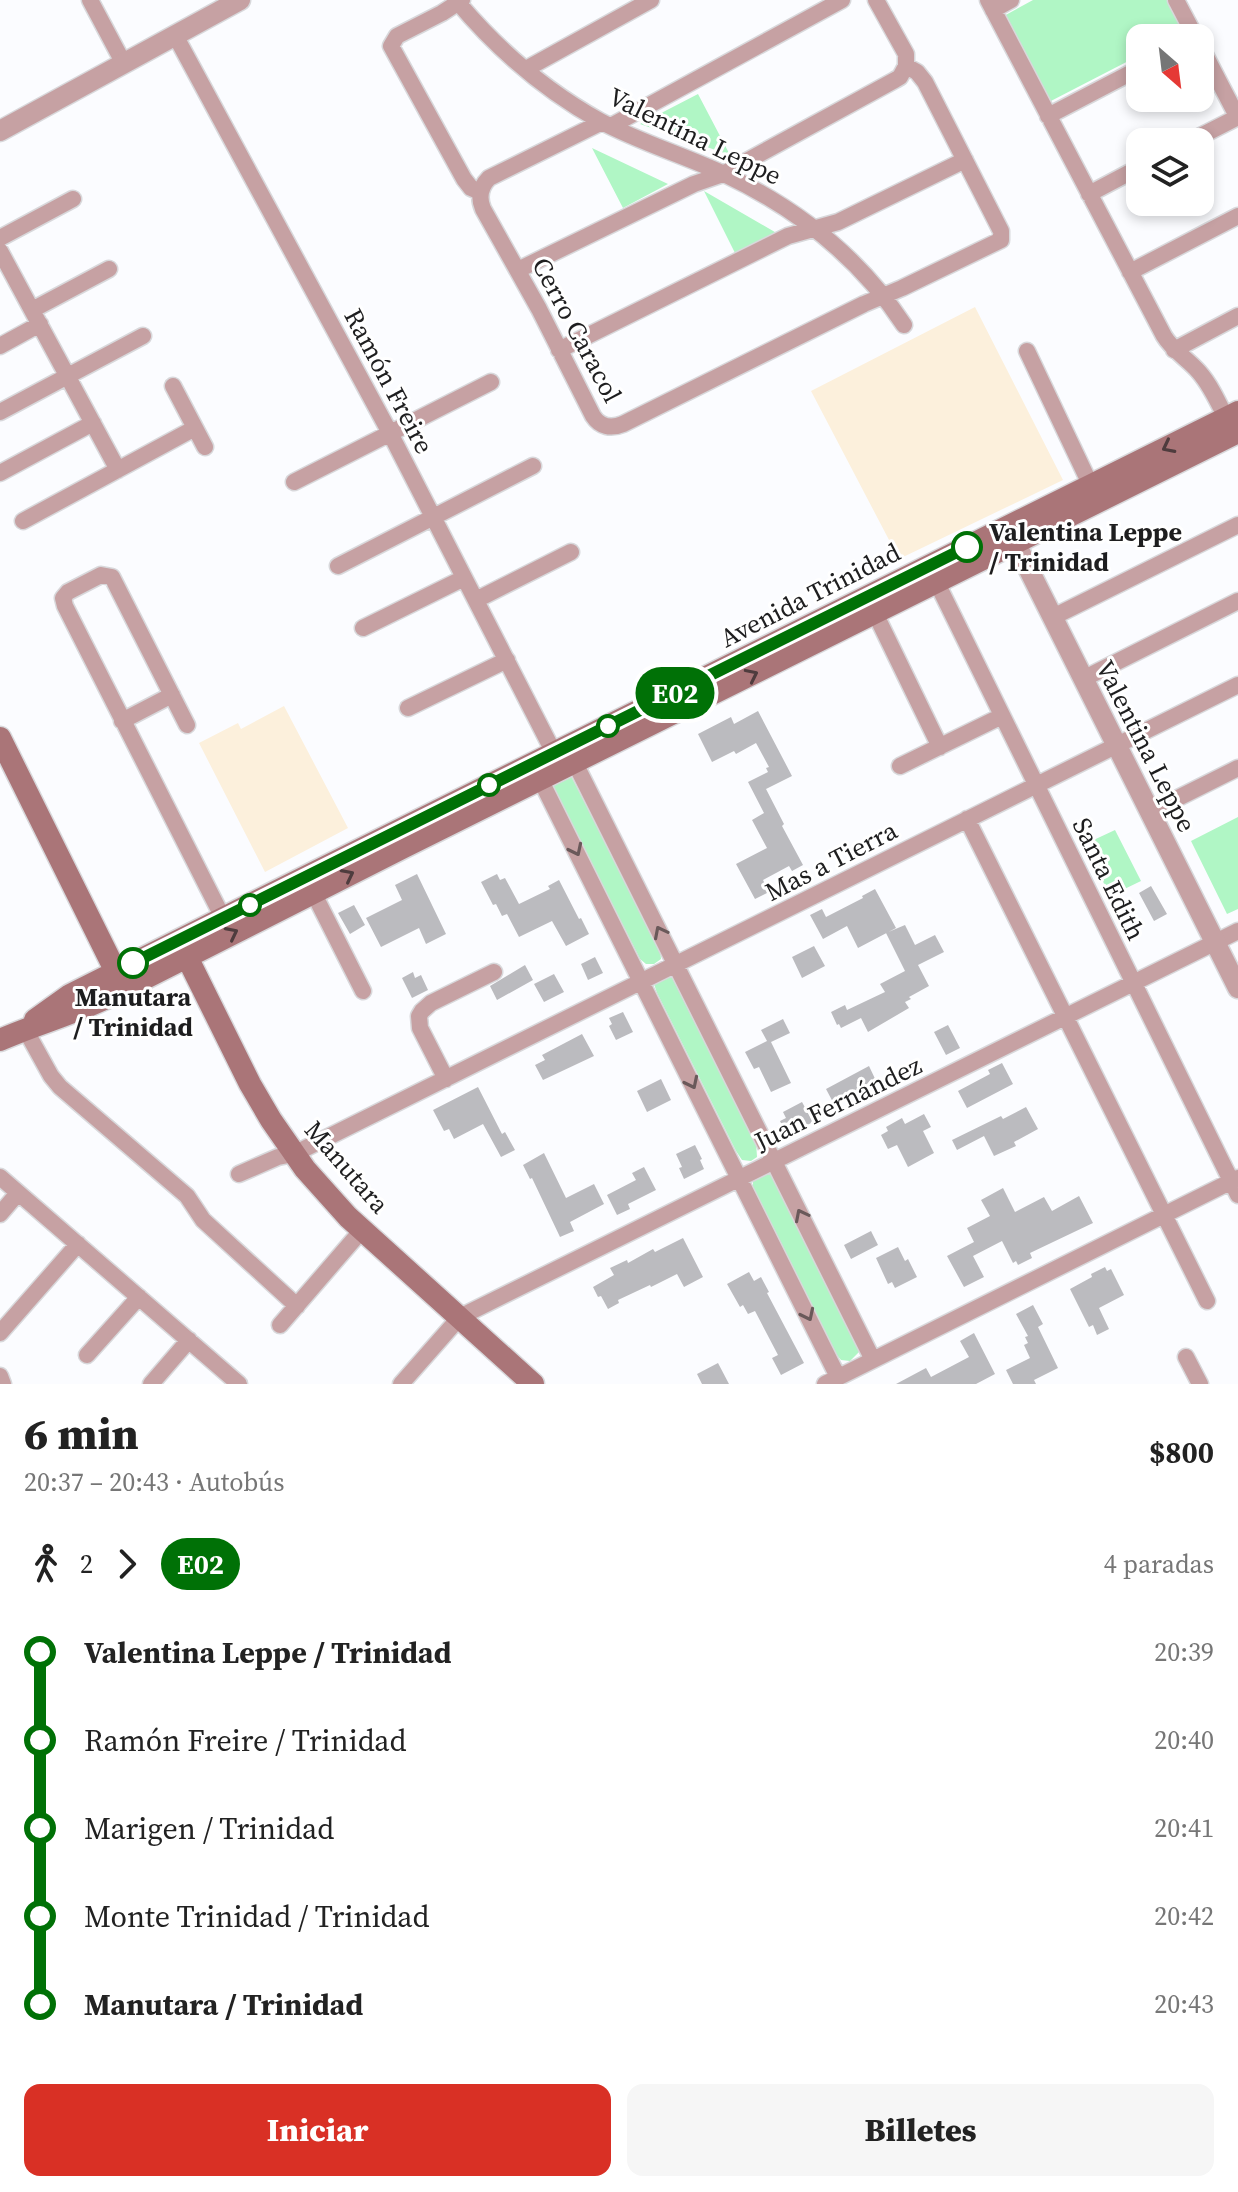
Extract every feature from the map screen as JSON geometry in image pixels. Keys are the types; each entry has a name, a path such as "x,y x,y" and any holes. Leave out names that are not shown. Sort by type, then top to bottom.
{"main road":[{"name":"Avenida Trinidad","path":"0,1040 25,1029 57,1003 120,981 182,949 313,892 937,583 1091,486 1235,428"},
{"name":"Avenida Trinidad","path":"182,949 223,918 554,753 1235,428"},
{"path":"0,738 120,981"},
{"name":"Manutara","path":"182,949 250,1084 294,1154 326,1195 533,1384"}],"street":[{"path":"90,0 124,64"},
{"path":"0,131 240,0"},
{"path":"526,69 651,0"},
{"path":"480,192 489,178 606,124 842,0"},
{"path":"518,270 694,184 723,174 900,77 906,66 906,54 876,0"},
{"path":"1011,0 990,5 1164,336 1208,383 1235,428"},
{"path":"1176,0 1189,24"},
{"name":"Valentina Leppe","path":"459,1 493,40 560,95 606,124 723,174 814,229 853,261 904,325"},
{"name":"Cerro Caracol","path":"459,1 397,36 391,43 392,49 464,179 471,188 480,192 481,204 596,420 605,426 617,426 1001,240 1001,231 965,160"},
{"name":"Ramón Freire","path":"175,35 390,433 554,753"},
{"path":"559,350 788,236 838,222 965,160 922,77 906,66"},
{"path":"1214,72 1238,117 1214,129"},
{"path":"1048,116 1126,75"},
{"path":"1089,194 1126,174"},
{"path":"0,238 73,199"},
{"path":"1130,272 1238,216"},
{"path":"0,251 6,277 36,317 118,470"},
{"path":"0,346 36,317 109,269"},
{"path":"1174,350 1238,316"},
{"path":"0,412 143,336"},
{"path":"1027,351 1091,486"},
{"path":"294,482 491,382"},
{"path":"173,386 205,447"},
{"path":"0,473 93,423"},
{"path":"23,521 195,428"},
{"path":"338,566 533,466"},
{"path":"1053,617 1238,525"},
{"name":"Valentina Leppe","path":"1012,535 1238,988"},
{"path":"476,600 571,552"},
{"path":"187,725 112,577 101,575 68,592 63,598 65,606 223,918"},
{"path":"363,628 464,578"},
{"name":"Santa Edith","path":"937,583 1236,1185"},
{"path":"1083,679 1238,601"},
{"path":"875,613 940,747"},
{"path":"408,708 507,660"},
{"name":"Mas a Tierra","path":"239,1174 278,1157 294,1154 1238,685"},
{"path":"122,721 172,695"},
{"path":"900,766 1002,716"},
{"path":"873,1360 575,763 554,753 541,780 739,1179 832,1381 1164,1215 1236,1185"},
{"path":"1150,812 1237,770"},
{"path":"967,819 1207,1301"},
{"path":"313,892 363,991"},
{"name":"Juan Fernández","path":"460,1317 1238,931"},
{"path":"446,1079 420,1028 419,1016 431,1003 494,972"},
{"path":"25,1029 47,1071 60,1087 187,1196 203,1220 297,1306"},
{"path":"0,1177 239,1384"},
{"path":"0,1214 18,1193"},
{"path":"280,1325 362,1230"},
{"path":"0,1333 78,1244"},
{"path":"87,1355 139,1297"},
{"path":"401,1384 460,1317"},
{"path":"151,1384 189,1340"},
{"path":"1186,1357 1200,1384"},
{"path":"0,1376 3,1384"}],"shaded area":[{"path":"975,307 1063,480 899,559 811,391"},
{"path":"284,706 348,828 265,872 199,743 238,723 241,729"}],"green space":[{"path":"1033,0 1167,0 1179,24 1126,24 1126,62 1047,103 1002,17"},
{"path":"698,94 730,155 640,124"},
{"path":"592,148 668,184 623,208"},
{"path":"704,191 780,235 736,255"},
{"path":"570,774 660,949 661,959 654,964 646,964 640,959 551,783"},
{"path":"1238,817 1238,909 1227,914 1191,841"},
{"path":"1115,830 1141,881 1110,896 1085,844"},
{"path":"670,974 756,1142 757,1157 751,1161 742,1160 736,1151 657,993 654,984"},
{"path":"766,1172 773,1176 858,1344 859,1352 850,1361 841,1360 836,1354 753,1188 753,1178"}],"building":[{"path":"758,711 792,776 766,789 803,865 792,871 789,866 763,880 769,892 755,899 736,864 767,848 752,820 764,813 748,782 768,772 766,768 769,767 756,743 712,762 698,734 731,717 734,724"},
{"path":"417,874 446,934 426,944 419,928 381,947 366,918 402,900 395,885"},
{"path":"497,874 500,880 505,878 519,904 550,889 548,886 559,880 589,934 566,946 552,921 519,937 507,914 502,916 496,904 493,905 481,882"},
{"path":"1151,886 1167,914 1154,921 1139,893"},
{"path":"875,889 896,928 858,948 847,926 823,939 810,915 822,909 826,917"},
{"path":"354,905 365,925 350,934 338,913"},
{"path":"905,925 915,945 935,935 944,952 918,965 929,986 909,997 911,999 905,1002 909,1008 868,1032 861,1018 841,1028 831,1012 845,1005 847,1010 885,992 880,984 905,971 886,933"},
{"path":"814,946 825,966 802,978 792,957"},
{"path":"595,957 603,973 588,980 581,964"},
{"path":"525,965 533,980 497,1000 490,986"},
{"path":"413,972 415,978 421,975 428,990 412,998 402,978"},
{"path":"554,974 564,992 544,1002 534,984"},
{"path":"623,1012 633,1032 616,1040 609,1026 612,1024 609,1018"},
{"path":"783,1019 790,1033 771,1042 791,1083 771,1092 759,1067 754,1069 745,1052 767,1041 761,1030"},
{"path":"948,1025 960,1048 946,1055 934,1032"},
{"path":"582,1034 594,1056 543,1080 535,1065 545,1060 542,1055"},
{"path":"1002,1063 1013,1084 967,1108 958,1091 990,1074 988,1070"},
{"path":"869,1066 878,1085 835,1106 826,1089"},
{"path":"661,1079 671,1100 647,1112 637,1091"},
{"path":"478,1087 502,1134 505,1132 515,1150 501,1157 483,1124 454,1139 449,1129 444,1131 433,1110"},
{"path":"802,1102 813,1122 787,1136 780,1121 786,1118 783,1112"},
{"path":"1026,1107 1038,1129 1014,1142 1016,1146 994,1156 984,1136 957,1150 952,1140"},
{"path":"924,1114 931,1127 923,1131 934,1153 908,1167 897,1145 888,1149 881,1135 888,1131 886,1127 902,1118 905,1124"},
{"path":"695,1145 704,1169 684,1179 676,1154"},
{"path":"544,1153 566,1198 594,1184 604,1204 570,1222 574,1231 560,1237 523,1165"},
{"path":"644,1167 656,1190 628,1204 630,1209 617,1215 607,1195 636,1180 632,1173"},
{"path":"1003,1188 1015,1212 1044,1197 1052,1211 1079,1196 1093,1223 1030,1253 1032,1258 1018,1265 1016,1261 1013,1263 1002,1241 973,1256 984,1277 964,1287 947,1256 974,1242 967,1228 990,1216 981,1200"},
{"path":"871,1231 878,1245 851,1259 844,1245"},
{"path":"683,1238 703,1277 684,1287 677,1274 618,1300 619,1303 608,1309 601,1296 598,1297 593,1287 614,1275 610,1268"},
{"path":"898,1247 917,1277 895,1288 892,1282 888,1284 876,1258"},
{"path":"1105,1267 1107,1271 1111,1269 1124,1295 1099,1308 1109,1329 1097,1335 1093,1325 1089,1327 1070,1289"},
{"path":"749,1272 754,1281 761,1277 804,1363 781,1375 772,1358 778,1355 755,1311 748,1314 743,1305 740,1307 727,1284"},
{"path":"1033,1305 1043,1324 1038,1327 1058,1368 1034,1380 1036,1384 1013,1384 1006,1370 1030,1358 1024,1345 1028,1343 1025,1337 1028,1336 1016,1314"},
{"path":"974,1333 995,1374 976,1384 896,1384 926,1368 931,1377 969,1357 960,1341"},
{"path":"718,1363 729,1384 702,1384 697,1374"}],"bus line":[{"name":"E02","path":"133,963 967,547"}],"place":[{"name":"Valentina Leppe / Trinidad","path":"967,547"},
{"name":"Manutara / Trinidad","path":"133,963"}]}
